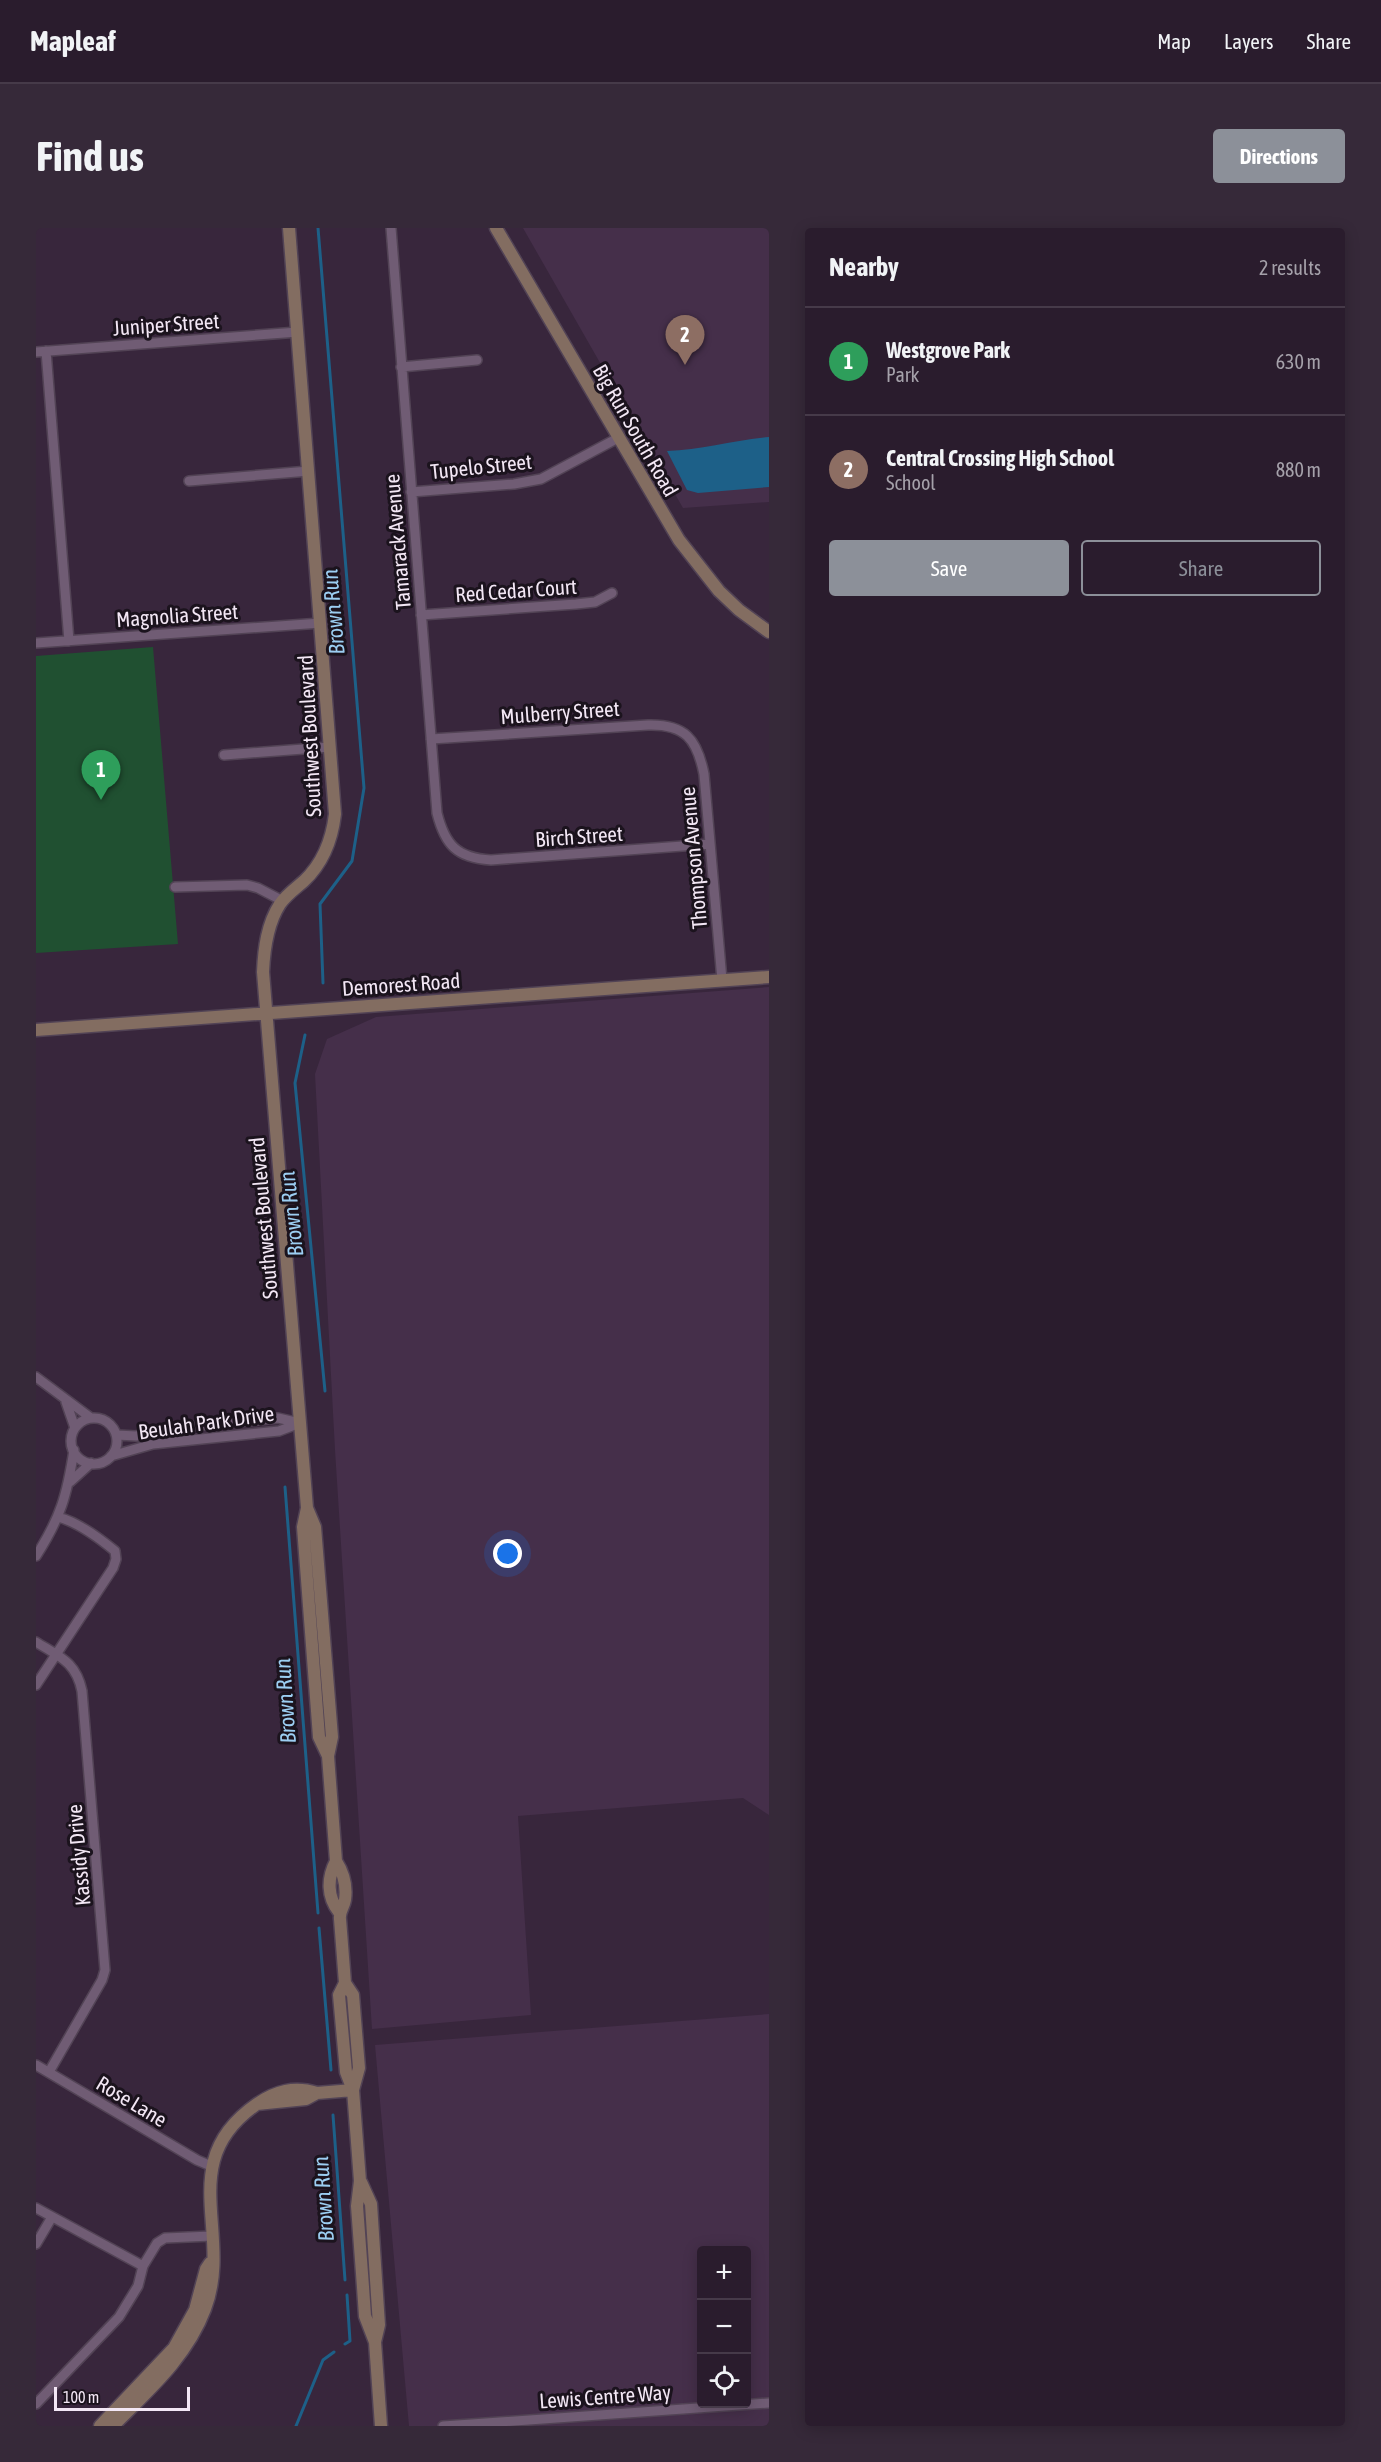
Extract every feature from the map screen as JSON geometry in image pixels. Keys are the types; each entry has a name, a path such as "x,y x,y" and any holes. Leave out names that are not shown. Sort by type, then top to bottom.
{"street":[{"name":"Southwest Boulevard","path":"289,228 335,798 332,834 312,874 283,901 271,925 265,946 263,972 307,1508 315,1527 332,1737 328,1756 336,1861 343,1873 345,1901 339,1912 345,1983 353,1995 359,2068 353,2090 360,2181 357,2206 365,2316 375,2342 381,2426"},
{"name":"Tamarack Avenue","path":"391,228 437,813 443,833 454,849"},
{"name":"Big Run South Road","path":"496,228 690,557 728,599 769,632"},
{"name":"Juniper Street","path":"41,351 298,332"},
{"path":"41,351 69,640"},
{"path":"401,367 477,360"},
{"name":"Tupelo Street","path":"411,492 514,484 541,479 618,438"},
{"path":"189,481 309,471"},
{"name":"Red Cedar Court","path":"421,615 595,602 612,592"},
{"name":"Magnolia Street","path":"36,643 321,623"},
{"name":"Mulberry Street","path":"431,739 648,724 670,726 689,737"},
{"name":"Thompson Avenue","path":"689,737 700,754 722,980"},
{"path":"224,755 330,747"},
{"name":"Birch Street","path":"454,849 469,857 491,860 710,844"},
{"path":"175,887 247,885 283,901"},
{"name":"Demorest Road","path":"36,1030 769,977"},
{"path":"36,1377 66,1402 79,1407 91,1418"},
{"path":"66,1402 75,1428"},
{"path":"36,1556 54,1528 70,1482 74,1450 72,1435 75,1428 91,1418 102,1419 108,1422 117,1435 115,1450 111,1456 98,1463 91,1463 78,1456 74,1450"},
{"name":"Beulah Park Drive","path":"117,1435 136,1436 176,1428 278,1418 300,1423"},
{"name":"Beulah Park Drive","path":"111,1456 153,1444 187,1438 279,1431 300,1423"},
{"path":"70,1482 91,1463"},
{"path":"36,1685 113,1568 116,1558 115,1551 107,1545 70,1520 58,1517"},
{"name":"Kassidy Drive","path":"36,1642 71,1664 79,1677 82,1691 105,1970 102,1980 49,2072"},
{"name":"Rose Lane","path":"36,2065 197,2160 211,2166"},
{"path":"113,2426 158,2381 186,2348 206,2308 213,2284 211,2166 224,2136 239,2116 257,2104 306,2099 317,2093 353,2090"},
{"path":"36,2208 143,2266"},
{"path":"36,2244 52,2217"},
{"path":"36,2404 119,2317 138,2286 143,2266 152,2249 165,2238 212,2236"},
{"path":"100,2426 174,2348 195,2310 206,2269 213,2260"},
{"name":"Lewis Centre Way","path":"443,2426 769,2403"}],"shaded area":[{"path":"523,228 769,228 769,502 683,508"},
{"path":"769,987 769,1815 743,1798 518,1816 531,2015 372,2029 335,1450 315,1074 327,1039 376,1017"},
{"path":"769,2014 769,2426 409,2426 375,2045"}],"green space":[{"path":"153,647 178,944 36,953 36,656"}],"water":[{"path":"769,437 769,487 698,493 687,490 667,451 692,449"}],"waterway":[{"name":"Brown Run","path":"318,228 364,788 352,861 320,904 323,983"},
{"name":"Brown Run","path":"305,1035 295,1083 325,1391"},
{"name":"Brown Run","path":"285,1487 318,1913"},
{"name":"Brown Run","path":"319,1928 331,2070"},
{"name":"Brown Run","path":"333,2115 345,2280"},
{"name":"Brown Run","path":"345,2344 350,2341 347,2295"},
{"name":"Brown Run","path":"296,2426 323,2360 334,2352"}],"place":[{"name":"Central Crossing High School","path":"685,365"},
{"name":"Westgrove Park","path":"101,800"}]}
